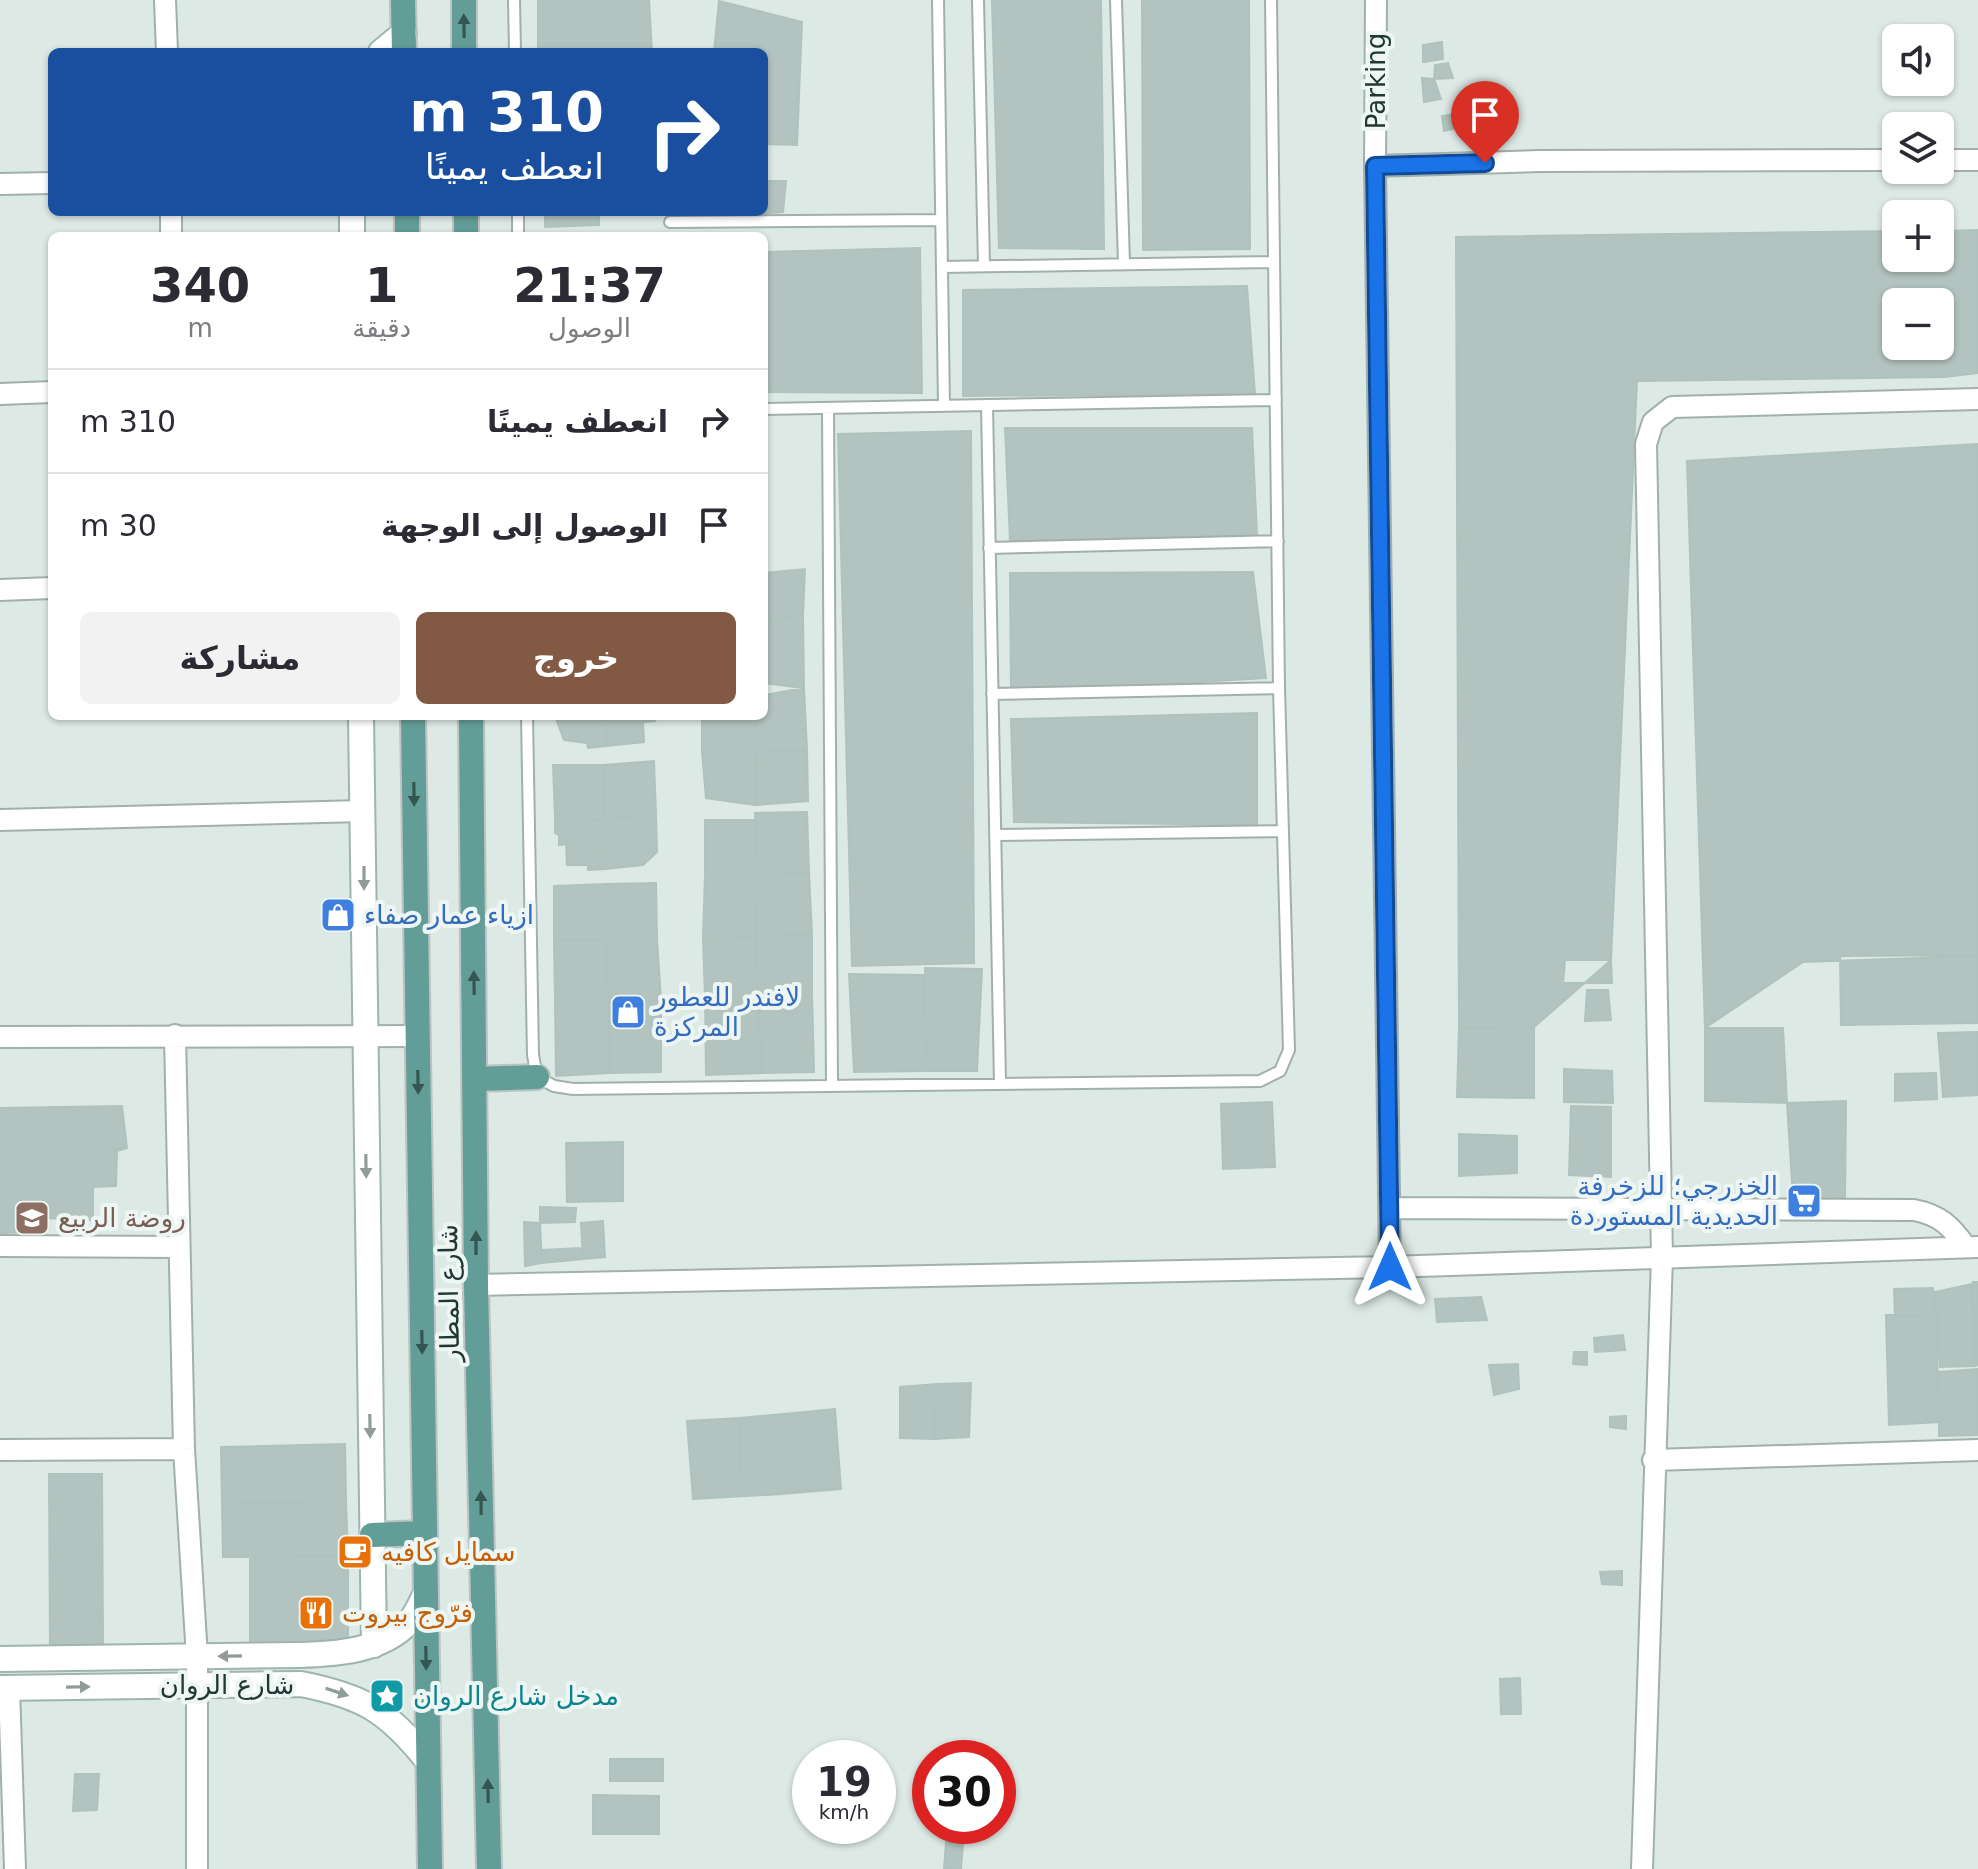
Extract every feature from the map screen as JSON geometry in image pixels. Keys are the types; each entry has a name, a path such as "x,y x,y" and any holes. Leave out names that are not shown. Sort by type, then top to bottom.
{"main road":[{"path":"403,0 404,43"},
{"path":"464,0 464,48"},
{"name":"شارع المطار","path":"413,720 430,1869"},
{"name":"شارع المطار","path":"471,720 476,1285 489,1869"},
{"path":"475,1079 537,1077"},
{"path":"372,1535 424,1533"}],"street":[{"path":"165,0 167,48"},
{"name":"Parking","path":"1376,0 1375,166 1390,1267"},
{"path":"1375,166 1540,161 1882,160"},
{"path":"1954,160 1978,160"},
{"path":"0,184 48,183"},
{"path":"0,394 48,392"},
{"path":"1642,1869 1662,1257 1646,444 1653,422 1672,407 1978,399"},
{"path":"0,590 48,588"},
{"path":"361,720 374,1645"},
{"path":"0,820 363,811"},
{"path":"175,1035 184,1449 197,1657 197,1869"},
{"path":"0,1037 418,1036"},
{"path":"1391,1208 1914,1210 1931,1213 1949,1223 1972,1247"},
{"path":"0,1246 179,1247"},
{"path":"476,1285 1390,1267 1972,1247"},
{"path":"0,1450 184,1449"},
{"path":"1653,1460 1978,1450"},
{"name":"شارع الروان","path":"0,1659 322,1654 374,1645 398,1632 411,1621 425,1595"},
{"name":"شارع الروان","path":"4,1688 301,1684 355,1698 380,1712 402,1728 427,1760"},
{"path":"4,1688 15,1869"}],"lane":[{"path":"514,0 515,48"},
{"path":"938,0 944,406"},
{"path":"978,0 984,265"},
{"path":"1116,0 1124,264"},
{"path":"527,720 533,1055 537,1077 563,1089 1260,1081 1280,1071 1289,1050 1279,688 1271,0"},
{"path":"670,222 941,220"},
{"path":"942,267 1274,262"},
{"path":"768,409 1276,400"},
{"path":"987,405 1000,1084"},
{"path":"828,408 832,1086"},
{"path":"989,548 1278,541"},
{"path":"992,694 1279,688"},
{"path":"995,835 1282,831"}],"building":[{"path":"538,0 649,0 652,48 538,48"},
{"path":"992,0 1101,0 1104,249 999,248"},
{"path":"1142,0 1249,0 1250,249 1143,250"},
{"path":"719,1 802,22 797,145 768,144 768,48 714,48"},
{"path":"1442,42 1443,59 1423,62 1423,45"},
{"path":"1448,63 1453,78 1434,79 1435,65"},
{"path":"1422,78 1434,79 1441,99 1424,102"},
{"path":"1455,114 1456,128 1444,131 1442,116"},
{"path":"768,181 786,181 783,212 768,213"},
{"path":"545,216 599,216 599,225 545,227"},
{"path":"1978,230 1978,373 1944,377 1637,381 1611,960 1534,1027 1459,1028 1456,237 1882,231 1882,272 1954,272 1954,231"},
{"path":"920,248 922,393 768,392 768,252"},
{"path":"1247,286 1255,394 963,396 963,290"},
{"path":"1005,428 1252,428 1257,535 1010,541"},
{"path":"971,431 974,963 852,966 838,434"},
{"path":"1978,444 1978,956 1803,962 1705,1028 1687,461"},
{"path":"805,569 803,615 768,620 768,573"},
{"path":"1253,572 1266,678 1011,693 1010,573"},
{"path":"803,615 804,688 768,684 768,620"},
{"path":"804,688 807,750 755,752 755,720 768,720 768,694"},
{"path":"1257,713 1257,825 1014,822 1011,719"},
{"path":"556,720 605,720 607,746 588,748 587,743 564,740"},
{"path":"605,720 655,720 643,722 644,742 607,746"},
{"path":"702,720 755,720 755,752 702,752"},
{"path":"807,750 808,801 756,805 755,752"},
{"path":"702,752 755,752 756,805 706,798"},
{"path":"654,761 656,815 605,819 604,765"},
{"path":"553,765 604,765 605,819 576,822 573,816 555,817"},
{"path":"807,812 809,873 758,875 755,813"},
{"path":"656,815 657,852 643,865 606,869 605,819"},
{"path":"573,816 576,822 605,819 606,869 588,870 588,865 567,865 566,844 559,845 555,817"},
{"path":"705,820 755,820 758,875 705,874"},
{"path":"809,873 812,934 756,937 758,875"},
{"path":"705,874 758,875 756,937 703,939"},
{"path":"656,883 657,939 606,939 605,884"},
{"path":"605,884 606,939 554,941 554,886"},
{"path":"812,934 812,994 758,995 756,937"},
{"path":"756,937 758,995 705,997 703,939"},
{"path":"606,939 608,1000 555,1000 554,941"},
{"path":"606,939 657,939 661,1000 608,1000"},
{"path":"1978,955 1978,1023 1841,1025 1840,956"},
{"path":"1565,960 1611,960 1612,983 1563,983"},
{"path":"925,968 982,969 977,1071 926,1071"},
{"path":"849,974 924,975 926,1071 854,1072"},
{"path":"1587,990 1608,990 1611,1020 1585,1021"},
{"path":"812,994 814,1072 762,1073 758,995"},
{"path":"758,995 762,1073 706,1075 705,997"},
{"path":"555,1000 608,1000 609,1073 556,1076"},
{"path":"608,1000 661,1000 661,1072 609,1073"},
{"path":"1534,1027 1534,1098 1457,1097 1459,1028"},
{"path":"1705,1028 1783,1028 1787,1103 1705,1101"},
{"path":"1978,1032 1978,1095 1943,1097 1938,1033"},
{"path":"1564,1069 1612,1071 1613,1103 1564,1102"},
{"path":"1936,1073 1937,1099 1895,1101 1895,1074"},
{"path":"1846,1101 1845,1199 1793,1198 1787,1103"},
{"path":"1272,1102 1275,1167 1223,1169 1221,1104"},
{"path":"122,1106 127,1148 117,1151 116,1186 93,1187 93,1220 42,1218 34,1232 0,1233 0,1108"},
{"path":"1571,1106 1611,1107 1611,1177 1569,1175"},
{"path":"1459,1134 1517,1136 1517,1173 1459,1176"},
{"path":"623,1142 623,1201 567,1202 566,1143"},
{"path":"540,1207 576,1208 575,1222 540,1223"},
{"path":"603,1221 605,1257 583,1259 581,1223"},
{"path":"524,1222 540,1223 542,1263 525,1266"},
{"path":"581,1248 583,1259 542,1263 542,1250"},
{"path":"1973,1282 1978,1282 1976,1366"},
{"path":"1972,1284 1974,1366 1940,1367 1935,1292"},
{"path":"1933,1288 1936,1315 1895,1316 1894,1289"},
{"path":"1481,1297 1487,1320 1437,1322 1435,1299"},
{"path":"1886,1315 1936,1315 1939,1422 1889,1425"},
{"path":"1623,1335 1625,1350 1595,1352 1594,1338"},
{"path":"1574,1352 1587,1352 1587,1365 1573,1364"},
{"path":"1518,1364 1519,1389 1494,1395 1489,1365"},
{"path":"1977,1369 1978,1435 1939,1436 1939,1372"},
{"path":"971,1383 969,1437 934,1439 937,1384"},
{"path":"937,1384 934,1439 900,1438 900,1387"},
{"path":"835,1409 841,1489 782,1494 781,1474 741,1475 740,1418"},
{"path":"1626,1416 1626,1429 1610,1427 1610,1417"},
{"path":"740,1418 741,1475 781,1474 782,1494 693,1499 687,1421"},
{"path":"345,1444 346,1501 222,1504 221,1447"},
{"path":"49,1474 102,1474 103,1645 50,1646"},
{"path":"346,1501 348,1556 223,1557 222,1504"},
{"path":"348,1556 348,1642 250,1642 250,1558"},
{"path":"1622,1571 1622,1585 1602,1584 1600,1572"},
{"path":"1520,1678 1521,1714 1501,1714 1500,1679"},
{"path":"610,1759 663,1759 663,1781 610,1781"},
{"path":"75,1774 99,1774 97,1810 73,1811"},
{"path":"593,1795 659,1796 659,1834 593,1834"},
{"path":"946,1844 963,1844 961,1869 944,1869"}],"place":[{"name":"ازياء عمار صفاء","path":"338,915"},
{"name":"لافندر للعطور المركزة","path":"628,1012"},
{"name":"الخزرجي؛ للزخرفة الحديدية المستوردة","path":"1804,1201"},
{"name":"روضة الربيع","path":"32,1218"},
{"name":"سمايل كافيه","path":"355,1552"},
{"name":"فرّوج بيروت","path":"316,1613"},
{"name":"مدخل شارع الروان","path":"387,1696"}],"route":[{"path":"1390,1267 1375,166 1485,163"}]}
